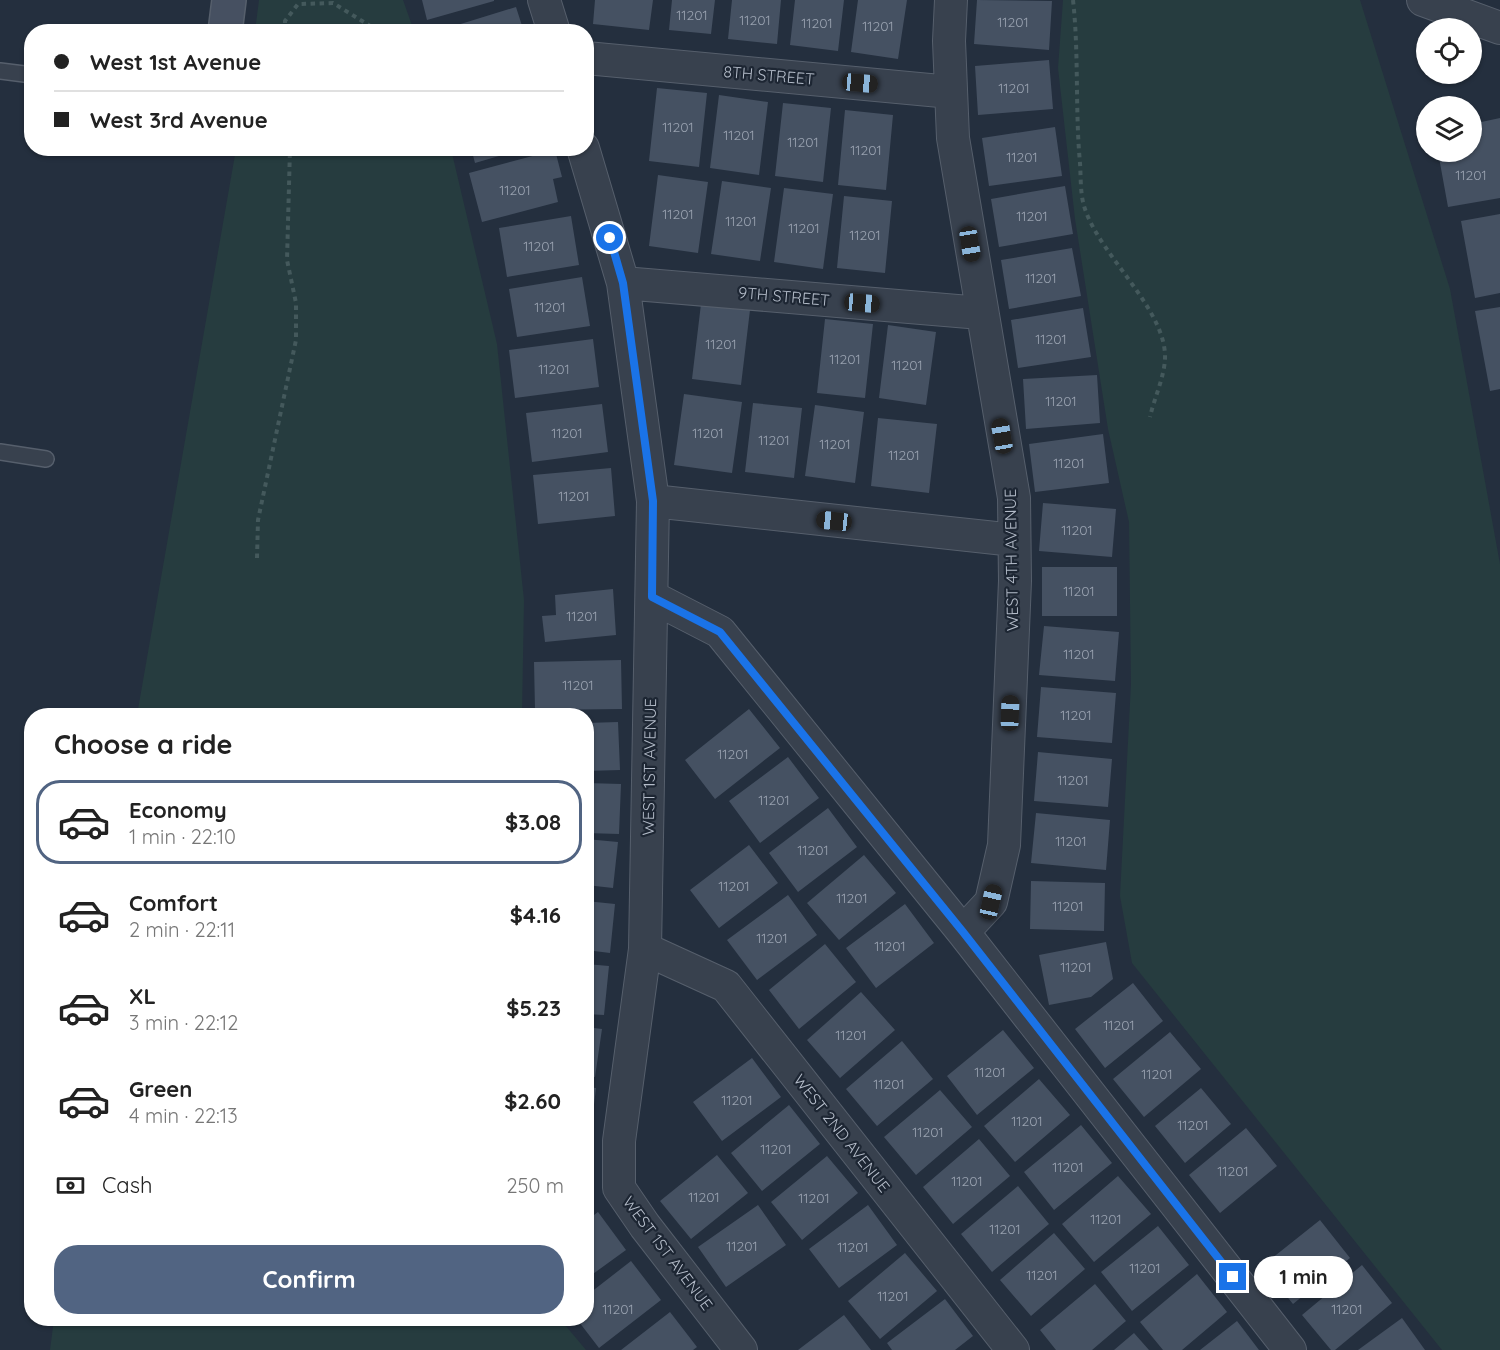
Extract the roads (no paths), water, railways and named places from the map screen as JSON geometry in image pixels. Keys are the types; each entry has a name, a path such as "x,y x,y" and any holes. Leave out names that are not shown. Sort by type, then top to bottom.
{"street":[{"path":"226,24 229,0"},
{"path":"544,0 552,24"},
{"name":"WEST 4TH AVENUE","path":"951,0 949,41 953,138 1014,498 1004,845 991,902 963,932"},
{"path":"1423,0 1500,28"},
{"name":"8TH STREET","path":"594,59 951,92"},
{"name":"WEST 1ST AVENUE","path":"585,156 623,283 653,501 645,949 620,1141 620,1188 645,1226 741,1350"},
{"name":"9TH STREET","path":"623,283 981,313"},
{"path":"653,501 1014,540"},
{"path":"652,597 720,632 963,932 1290,1350"},
{"name":"WEST 2ND AVENUE","path":"645,949 726,986 1012,1350"}],"lane":[{"path":"0,71 24,74"},
{"path":"0,452 46,459"}]}
